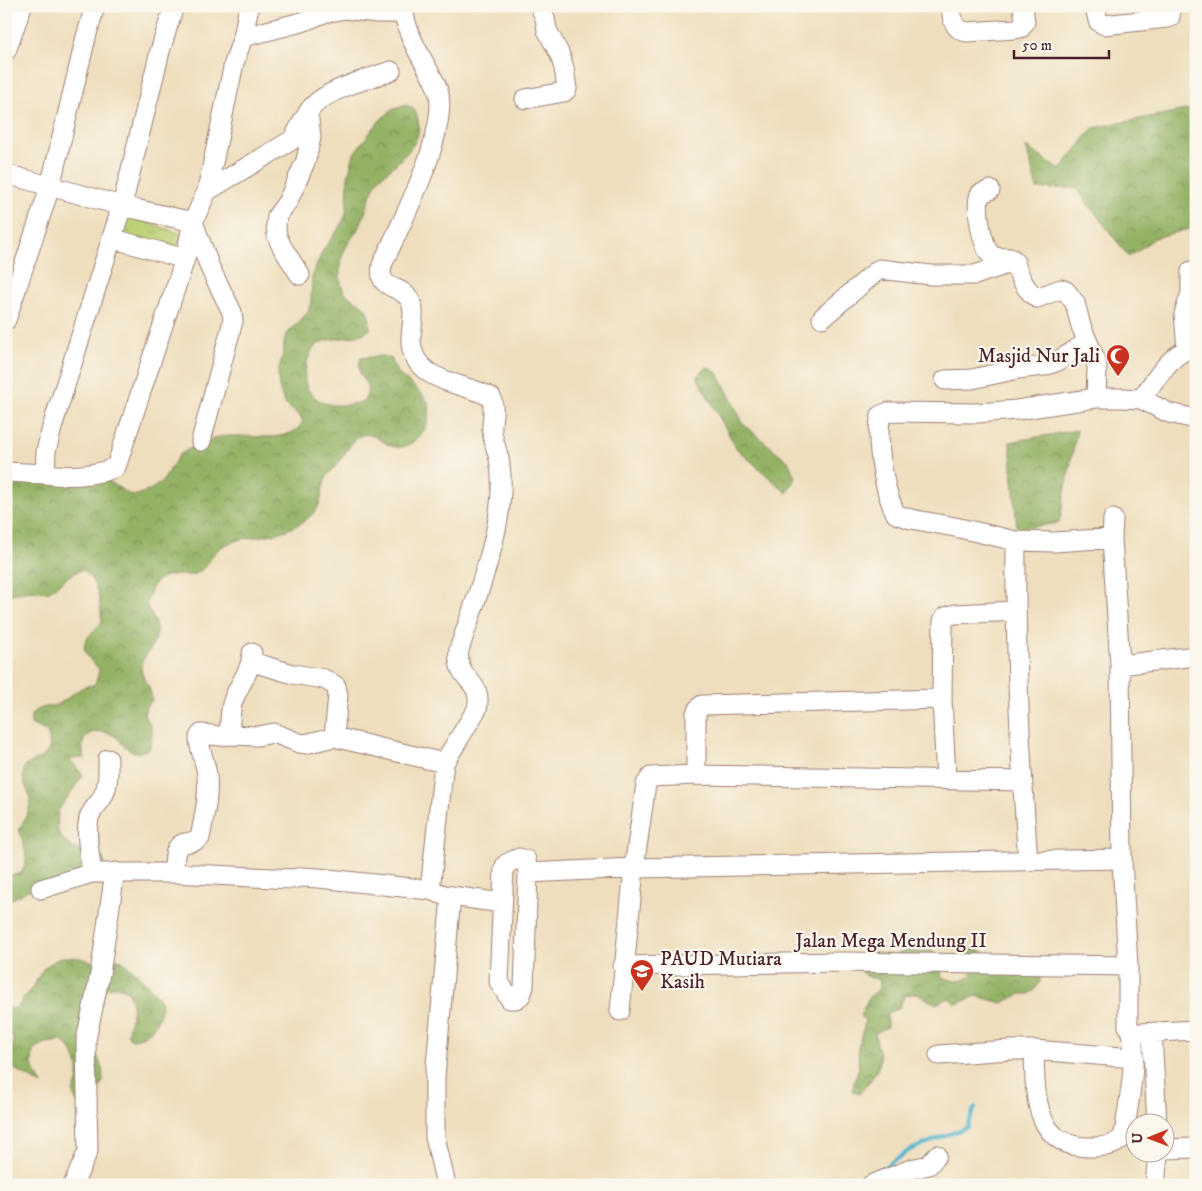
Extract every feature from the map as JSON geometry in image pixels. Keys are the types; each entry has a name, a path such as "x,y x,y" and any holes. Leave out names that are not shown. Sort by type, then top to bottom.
{"street":[{"path":"7,42 22,6"},
{"path":"6,320 50,187 95,6"},
{"path":"45,474 46,451 53,424 122,206 160,51 174,6"},
{"path":"6,472 57,475 96,473 116,467 185,259 193,222 207,191 234,64 243,37 249,6"},
{"path":"526,99 564,92 567,89 562,62 547,30 540,6"},
{"path":"951,6 955,26 959,30 967,32 1021,28 1025,24 1023,6"},
{"path":"1095,6 1098,21 1102,25 1108,25 1167,18 1171,15 1171,6"},
{"path":"243,37 345,9 382,13 403,10 414,45 435,82 440,98 439,123 421,177 382,265 380,274 386,284 403,293 410,300 412,308 411,340 414,357 426,371 434,376 491,397 494,406 492,429 500,464 500,500 495,535 459,650 458,660 462,673 476,688 479,700 477,708 444,763 430,890"},
{"path":"207,191 292,140 308,112 320,100 338,90 391,71"},
{"path":"300,275 282,247 277,236 276,226 277,216 288,201 306,160 311,137 308,112"},
{"path":"6,174 122,206 193,222"},
{"path":"990,190 980,194 978,206 987,251 993,257 1010,258 1030,293 1038,298 1061,289 1064,289 1071,296 1077,307 1097,367 1096,398"},
{"path":"193,222 210,270 232,312 234,321 200,441"},
{"path":"111,238 185,259"},
{"path":"822,318 879,270 932,276 975,275 1014,262"},
{"path":"1141,399 1174,357 1191,348 1184,314 1191,293 1191,270"},
{"path":"946,380 972,379 1018,369 1044,366 1058,361 1082,346 1087,340"},
{"path":"1112,538 1055,542 1016,541 911,519 896,514 889,500 880,454 879,428 881,415 889,412 977,413 1017,410 1096,398 1141,399 1168,413 1196,419"},
{"path":"1034,1050 1035,1091 1038,1109 1046,1126 1063,1141 1085,1147 1115,1144 1124,1135 1134,1058 1133,1033 1128,1026 1128,966 1122,860 1120,665 1112,538 1113,519"},
{"path":"1016,541 1016,611 1022,780 1028,861"},
{"path":"946,779 942,699 943,621 945,617 955,614 1016,611"},
{"path":"1120,665 1196,656"},
{"path":"229,735 232,703 252,657 293,674 324,679 336,686 338,695 334,737"},
{"path":"696,775 696,713 702,705 942,699"},
{"path":"174,873 175,852 177,848 181,844 196,841 200,838 206,810 207,778 199,737 203,734 258,736 274,733 305,744 334,737 444,763"},
{"path":"92,873 88,841 89,820 91,812 104,795 108,759"},
{"path":"620,1010 634,868 646,784 648,780 656,775 1022,780"},
{"path":"519,858 526,860 528,873 524,987 520,997 510,999 499,982 504,869 506,864 519,858"},
{"path":"528,873 634,868 1122,860"},
{"path":"73,1185 88,1150 86,1040 100,974 115,872"},
{"path":"41,889 92,873 174,873 292,879 302,877 320,878 430,890 451,896 502,903"},
{"path":"446,1185 435,1137 435,1077 451,896"},
{"name":"Jalan Mega Mendung II","path":"623,966 841,962 1128,966"},
{"path":"1133,1033 1196,1030"},
{"path":"1152,1033 1156,1114"},
{"path":"939,1056 1009,1050 1034,1050 1134,1058"},
{"path":"1174,1149 1196,1148"},
{"path":"872,1185 929,1165 937,1155"},
{"path":"1155,1185 1157,1164"}],"green space":[{"path":"406,105 414,109 418,119 418,135 409,150 375,184 361,223 343,253 341,261 342,288 350,297 364,307 369,318 370,329 356,336 333,339 319,344 313,349 308,358 305,381 310,392 320,401 327,404 345,405 364,401 367,389 360,371 361,358 383,356 392,359 394,366 401,376 429,402 429,414 425,429 414,441 406,446 398,447 392,446 374,436 362,435 353,442 327,477 318,506 314,513 305,520 284,531 229,543 218,550 197,573 170,575 156,582 150,592 146,605 155,624 155,641 143,660 141,668 152,695 152,700 146,707 144,715 152,731 149,749 134,752 128,749 116,737 106,732 93,732 88,735 83,744 85,758 69,759 83,775 58,811 57,829 61,837 73,848 103,858 105,866 34,887 14,898 6,900 6,875 20,874 26,858 19,830 27,814 30,802 24,779 25,766 42,757 49,746 47,732 31,724 31,715 38,709 56,705 82,688 95,684 99,669 87,656 84,645 90,635 102,623 100,601 96,588 83,570 68,577 48,592 31,591 6,595 6,473 107,480 134,496 150,490 163,481 179,455 194,446 219,437 277,436 297,430 303,422 299,415 285,404 279,388 278,372 286,335 308,312 311,302 312,278 317,264 323,250 345,217 348,177 354,153 380,120 392,110"},
{"path":"1196,108 1196,227 1155,238 1129,257 1076,188 1037,189 1026,147 1060,170 1093,128"},
{"path":"124,215 182,234 176,252 118,233"},
{"path":"707,367 718,373 744,425 788,461 795,478 787,493 737,449 697,377"},
{"path":"1077,430 1059,523 1017,529 1010,442"},
{"path":"968,949 981,951 1021,970 1040,976 1040,982 1034,991 1029,994 1021,994 1002,1003 976,996 956,1004 949,998 934,1003 916,993 904,996 899,1008 887,1013 887,1027 875,1034 880,1059 876,1072 859,1094 853,1092 854,1080 859,1068 858,1048 865,1021 860,1016 869,997 878,990 880,980 866,976 860,970 866,954 872,951 894,956 907,950 913,952 933,951 939,958 942,978 958,980 965,979 972,974 966,956"},
{"path":"61,957 86,959 95,963 118,959 134,971 162,1002 160,1015 149,1032 138,1038 131,1039 128,1035 132,1004 128,991 116,986 105,989 91,1040 102,1068 103,1081 94,1098 79,1105 73,1095 78,1079 76,1061 72,1052 62,1041 45,1043 33,1050 32,1065 42,1085 13,1068 9,1068 6,1072 6,1052 13,1046 13,1039 6,1024 6,1007 13,1009 19,1006 25,995 35,985 45,967"}],"waterway":[{"path":"872,1175 910,1150 967,1127 975,1107"},
{"path":"858,1185 866,1179"}],"place":[{"name":"Masjid Nur Jali","path":"1118,377"},
{"name":"PAUD Mutiara Kasih","path":"642,992"}]}
